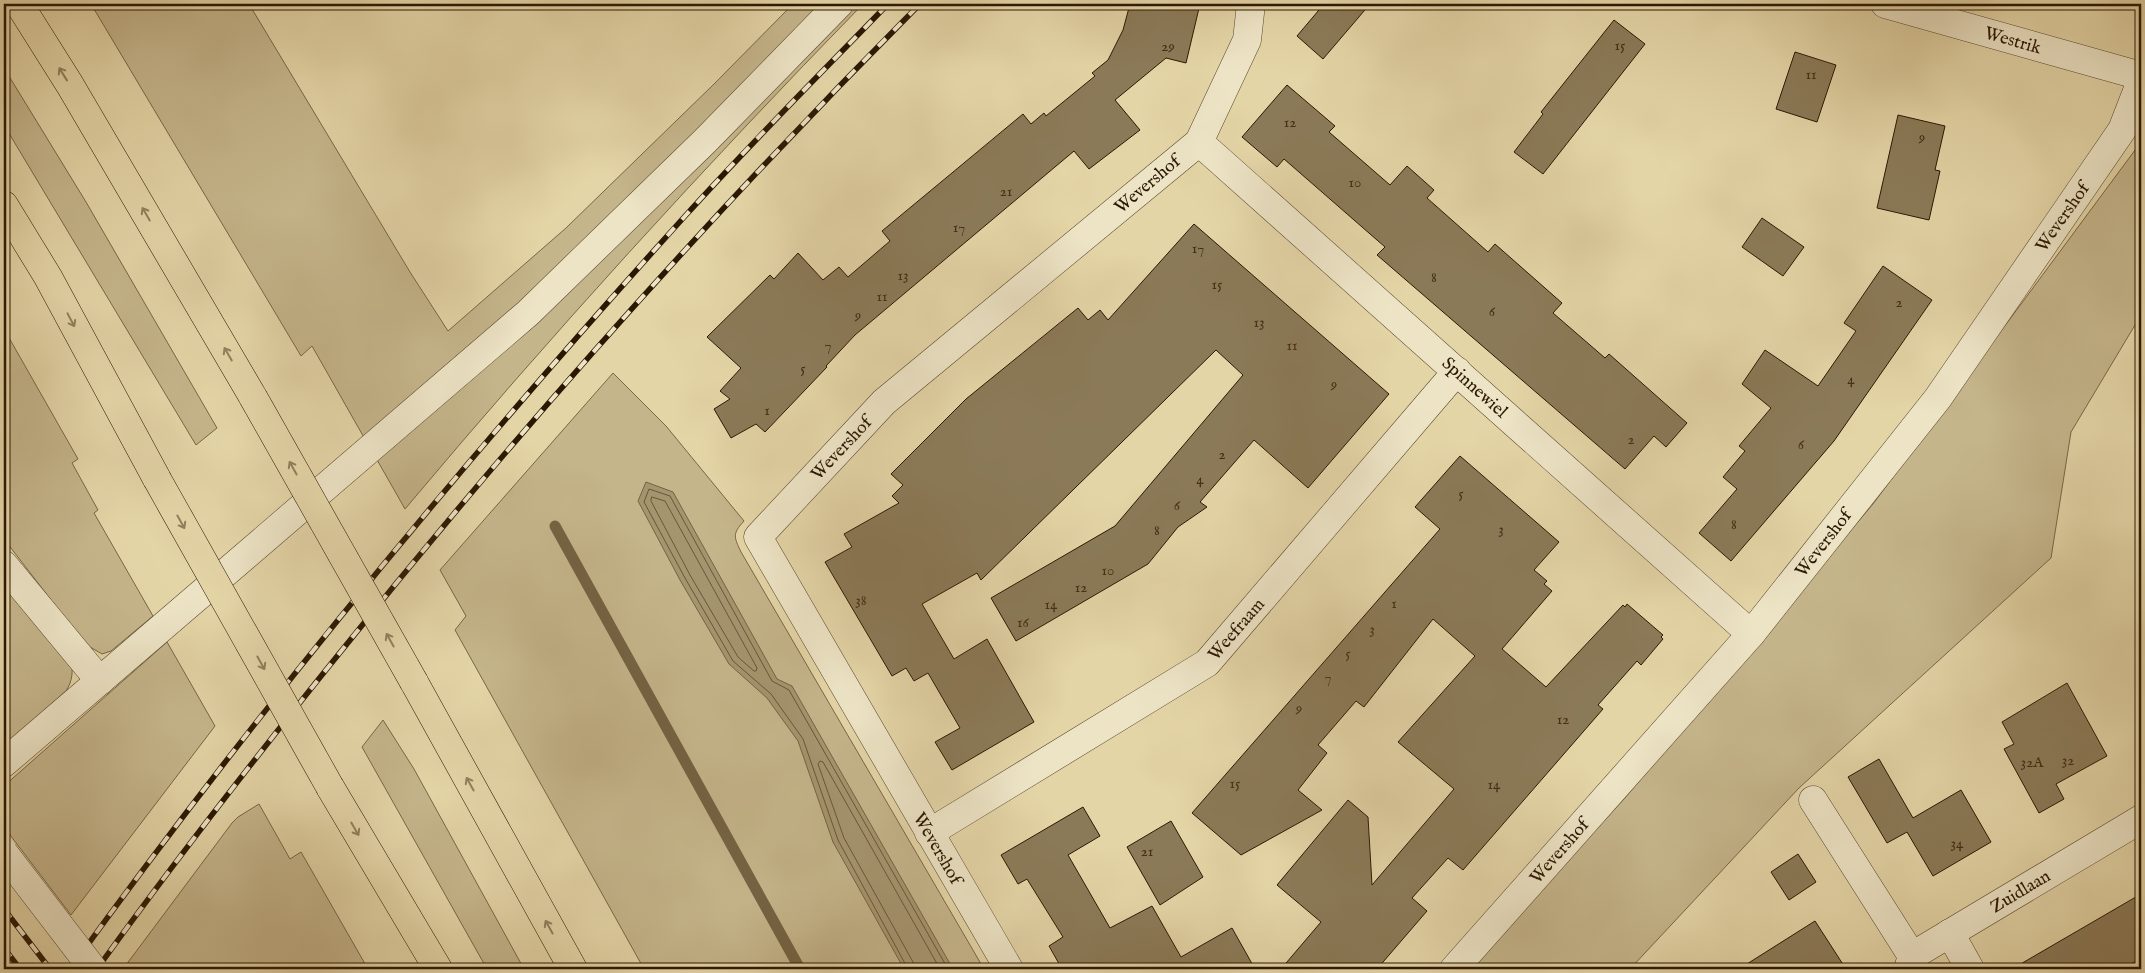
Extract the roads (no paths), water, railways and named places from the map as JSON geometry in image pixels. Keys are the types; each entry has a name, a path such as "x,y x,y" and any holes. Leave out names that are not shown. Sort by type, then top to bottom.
{"highway":[{"path":"19,4 70,85 253,396 414,682 572,969"},
{"path":"4,205 48,277 157,479 330,786 438,969"},
{"path":"4,216 48,277"}],"street":[{"path":"4,763 528,313 699,147 839,4"},
{"name":"Wevershof","path":"1009,969 758,537 884,402 1199,142 1247,40 1251,4"},
{"name":"Westrik","path":"1885,4 2141,76"},
{"name":"Wevershof","path":"1454,969 1751,634 1938,398 2122,130 2141,81"},
{"name":"Spinnewiel","path":"1199,142 1751,634"},
{"name":"Weefraam","path":"929,833 1208,662 1458,371"},
{"path":"4,565 100,681"},
{"path":"1813,800 1910,963"},
{"name":"Zuidlaan","path":"1910,963 1950,933 2141,819"},
{"path":"4,853 93,969"},
{"path":"1950,933 1970,969"}],"water":[{"path":"646,482 673,492 777,679 792,686 953,969 904,969 833,842 798,741 767,698 729,664 680,580 638,501"}],"waterway":[{"path":"555,526 800,969"}],"railway":[{"path":"70,969 142,871 291,678 445,490 686,215 888,4"},
{"path":"97,969 276,732 477,487 693,241 843,82 920,4"},
{"path":"4,909 50,969"},
{"path":"4,948 20,969"}]}
